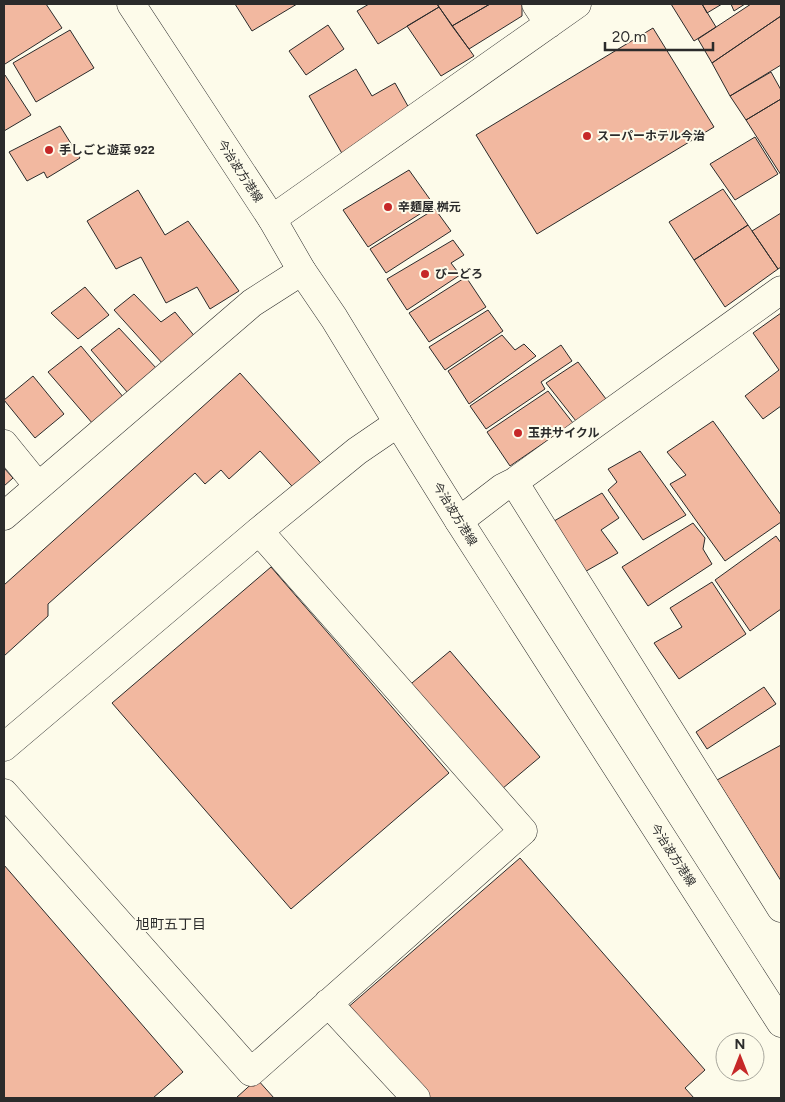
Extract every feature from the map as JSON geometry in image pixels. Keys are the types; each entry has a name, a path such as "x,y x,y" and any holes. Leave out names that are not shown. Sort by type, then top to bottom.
{"street":[{"name":"今治波方港線","path":"131,4 272,219 302,271 334,318 459,521 781,1023"},
{"path":"272,219 542,14 577,4"},
{"path":"4,516 252,303 302,271"},
{"path":"459,521 502,488 514,482 781,290"},
{"path":"4,747 259,531 358,451 398,423"},
{"path":"4,444 38,486"},
{"path":"514,482 781,908"},
{"path":"4,793 251,1072 523,831 259,531"},
{"path":"328,1003 416,1098"}],"building":[{"path":"4,4 46,4 62,28 5,64"},
{"path":"235,4 297,4 252,31"},
{"path":"369,4 437,4 439,7 378,44 357,11"},
{"path":"437,4 490,4 452,26"},
{"path":"490,4 522,4 522,16 469,49 452,26"},
{"path":"671,4 702,4 716,27 694,41"},
{"path":"702,4 722,4 707,13"},
{"path":"731,4 745,4 734,11"},
{"path":"751,4 781,4 781,16 712,63 698,39"},
{"path":"439,7 474,56 441,76 407,26"},
{"path":"781,16 781,65 730,96 712,63"},
{"path":"328,25 344,49 306,75 289,51"},
{"path":"653,28 714,127 537,234 476,135"},
{"path":"70,30 94,68 36,102 13,63"},
{"path":"356,69 372,96 395,83 414,117 344,157 309,96"},
{"path":"771,72 781,90 781,99 746,120 730,96"},
{"path":"4,76 31,115 4,131"},
{"path":"781,99 781,175 746,120"},
{"path":"60,126 80,158 47,178 44,172 27,181 9,152"},
{"path":"755,137 778,174 735,200 710,164"},
{"path":"409,170 434,205 368,247 343,210"},
{"path":"723,189 748,225 694,260 669,222"},
{"path":"138,190 165,235 188,221 239,291 210,309 197,287 166,303 141,257 116,269 87,221"},
{"path":"435,209 451,231 386,273 370,249"},
{"path":"781,213 781,267 778,269 752,231"},
{"path":"748,225 778,269 725,307 694,260"},
{"path":"453,240 464,255 451,263 460,275 407,310 387,279"},
{"path":"466,277 486,307 429,342 409,313"},
{"path":"85,287 109,315 78,339 51,313"},
{"path":"134,294 161,322 175,312 196,338 163,364 114,310"},
{"path":"488,310 503,331 445,370 429,347"},
{"path":"781,313 781,406 763,419 745,396 779,370 753,333"},
{"path":"119,328 157,369 128,393 91,350"},
{"path":"502,335 515,350 524,344 536,356 469,404 448,371"},
{"path":"561,345 572,361 541,382 545,389 486,429 470,406"},
{"path":"81,346 124,398 93,424 48,372"},
{"path":"578,362 606,399 576,421 546,383"},
{"path":"240,373 327,470 300,495 260,451 229,479 221,470 205,484 195,473 48,604 48,616 4,656 4,585"},
{"path":"33,376 64,414 35,438 4,400"},
{"path":"548,391 573,423 510,466 487,432"},
{"path":"713,421 781,515 781,522 725,561 670,484 686,475 667,452"},
{"path":"640,451 686,515 643,540 608,490 617,482 608,469"},
{"path":"4,468 13,478 4,486"},
{"path":"602,493 619,518 601,530 618,553 581,574 549,524"},
{"path":"693,523 705,538 703,549 712,564 648,606 622,567"},
{"path":"776,536 781,543 781,609 750,631 715,580"},
{"path":"271,567 449,773 291,909 112,703"},
{"path":"712,582 746,634 679,679 654,643 682,627 670,608"},
{"path":"450,651 540,757 496,794 406,688"},
{"path":"764,687 776,704 707,749 696,732"},
{"path":"781,745 781,881 717,780"},
{"path":"520,858 705,1070 685,1088 694,1098 424,1098 346,1009"},
{"path":"4,865 183,1072 153,1098 4,1098"},
{"path":"257,1079 274,1098 236,1098"}],"place":[{"name":"スーパーホテル今治","path":"587,136"},
{"name":"手しごと遊菜 922","path":"49,150"},
{"name":"辛麺屋 桝元","path":"388,207"},
{"name":"びーどろ","path":"425,274"},
{"name":"玉井サイクル","path":"518,433"}],"district":[{"name":"旭町五丁目","path":"171,924"}]}
